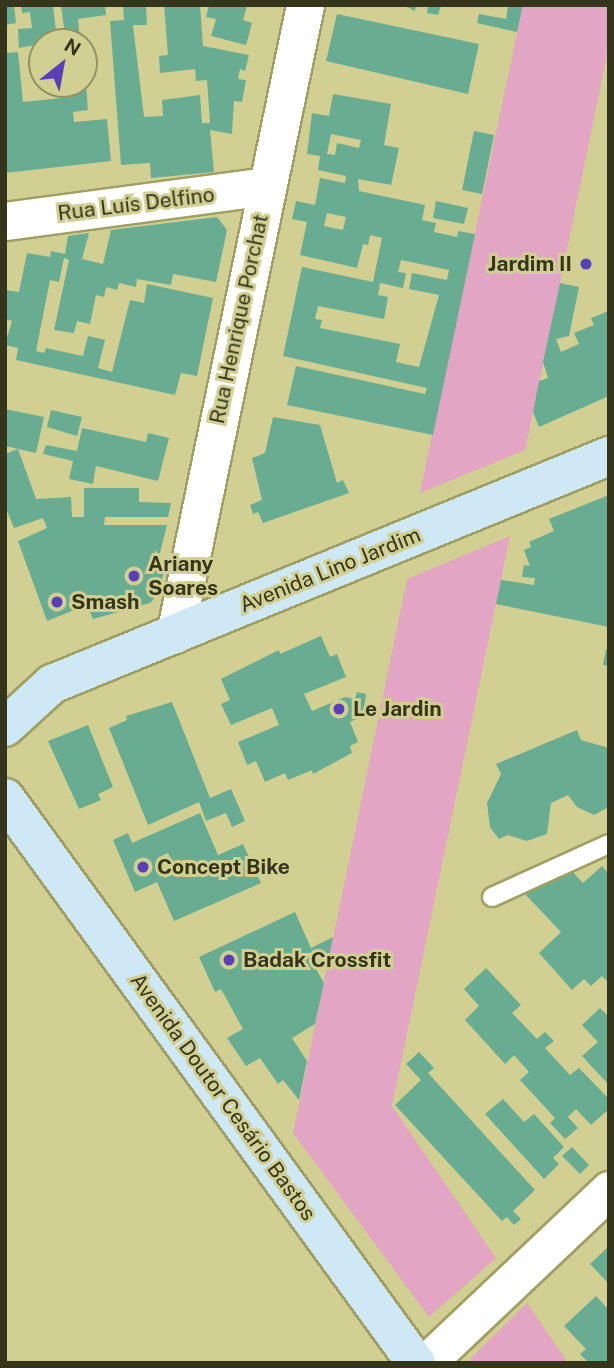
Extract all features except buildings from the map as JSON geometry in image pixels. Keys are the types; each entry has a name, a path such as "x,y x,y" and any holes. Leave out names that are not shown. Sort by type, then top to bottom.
{"main road":[{"name":"Avenida Lino Jardim","path":"5,687 52,684 609,456"},
{"name":"Avenida Lino Jardim","path":"5,727 52,684"},
{"name":"Avenida Doutor Cesário Bastos","path":"5,798 18,825 416,1363"}],"street":[{"name":"Rua Henrique Porchat","path":"175,634 304,5"},
{"name":"Rua Luís Delfino","path":"5,221 267,186"},
{"path":"425,1363 609,1190"}],"lane":[{"path":"492,897 609,844"}],"shaded area":[{"path":"523,5 609,5 609,45 525,450 420,493"},
{"path":"510,536 392,1106 496,1258 429,1317 293,1133 407,579"},
{"path":"527,1303 568,1363 470,1363 471,1358"}],"place":[{"name":"Jardim II","path":"586,264"},
{"name":"Ariany Soares","path":"134,576"},
{"name":"Smash","path":"57,602"},
{"name":"Le Jardin","path":"339,709"},
{"name":"Concept Bike","path":"143,867"},
{"name":"Badak Crossfit","path":"229,960"}]}
